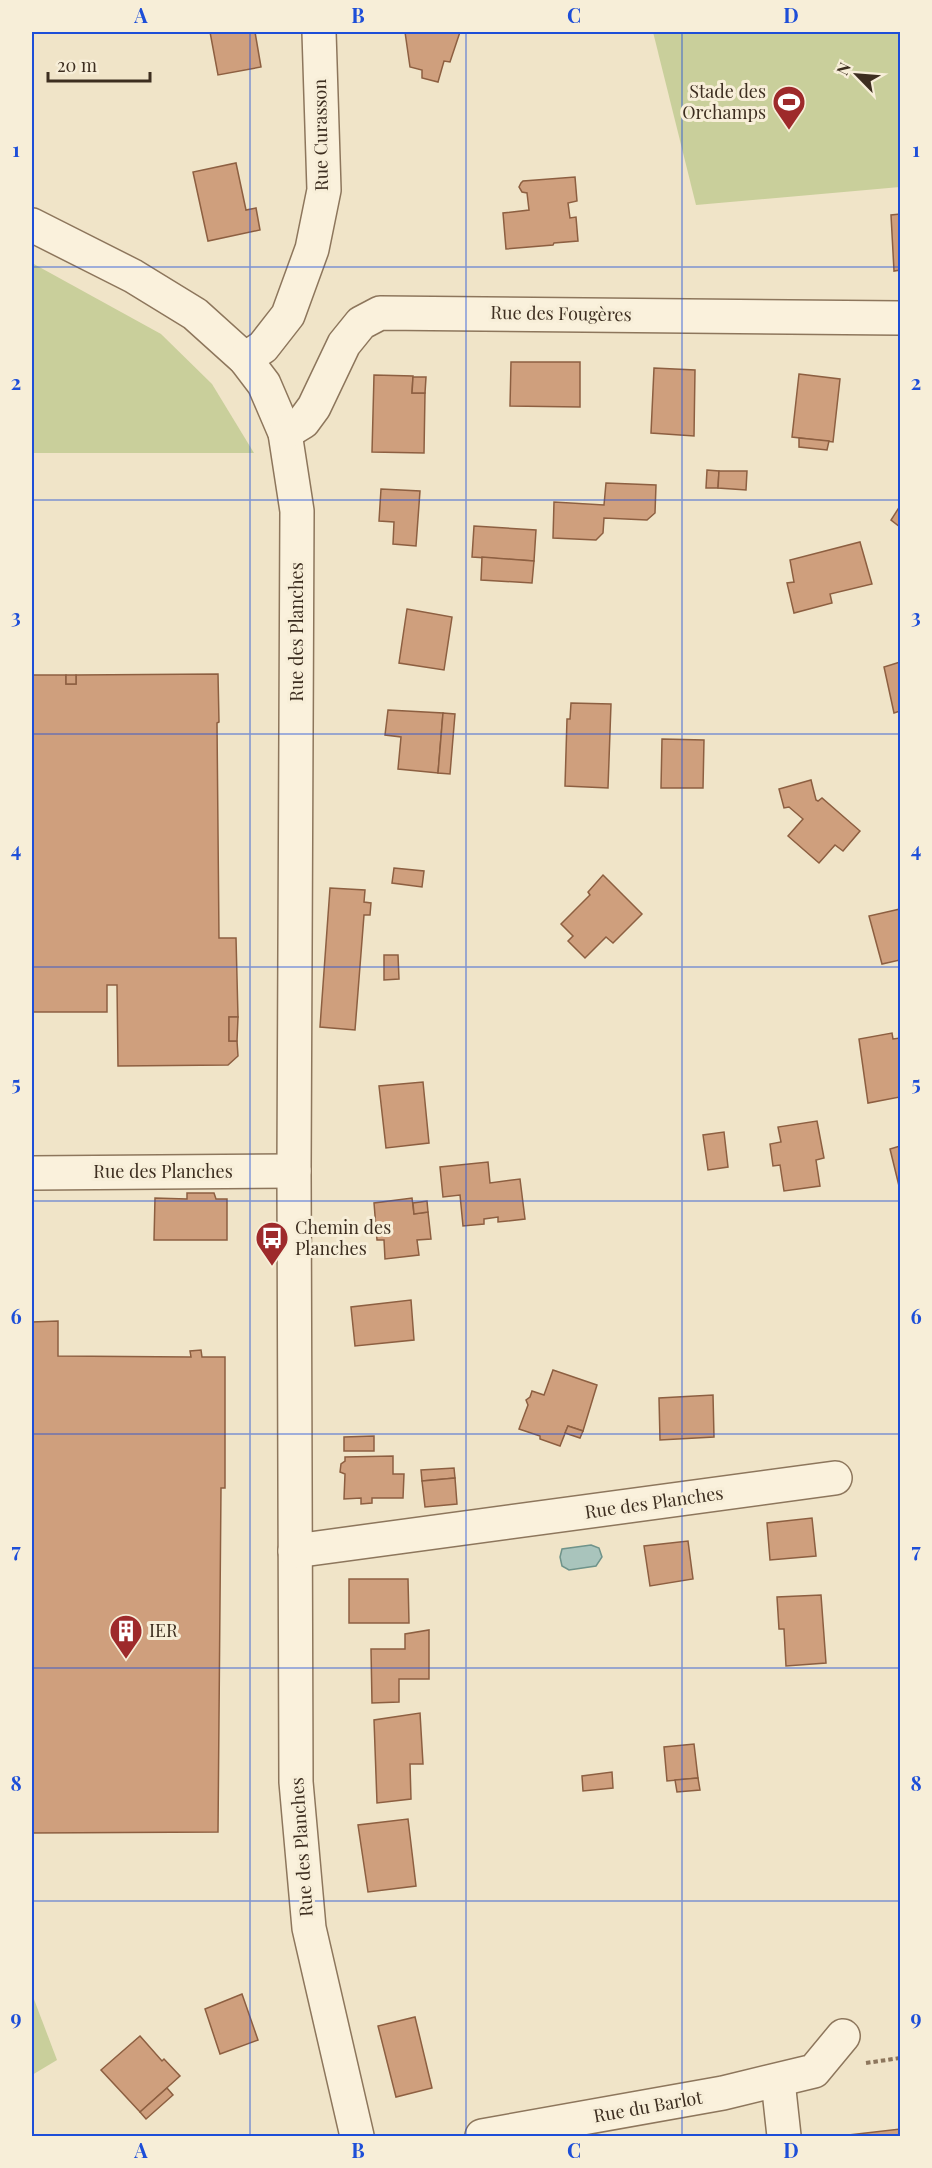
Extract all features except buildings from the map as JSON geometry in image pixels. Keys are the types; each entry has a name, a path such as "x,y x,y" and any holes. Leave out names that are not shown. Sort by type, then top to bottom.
{"street":[{"name":"Rue Curasson","path":"245,359 263,347 288,315 312,249 324,189 319,32"},
{"name":"Rue des Planches","path":"32,225 133,276 195,314 245,359 264,384 285,433 297,511 294,1171 296,1782 309,1928 357,2136"},
{"name":"Rue des Fougères","path":"285,433 303,422 314,407 344,344 361,323 380,313 900,318"},
{"name":"Rue des Planches","path":"32,1173 294,1171"},
{"name":"Rue des Planches","path":"296,1551 835,1478"},
{"name":"Rue du Barlot","path":"482,2136 778,2081 814,2071 843,2036"},
{"path":"778,2081 784,2136"}],"green space":[{"name":"Stade des Orchamps","path":"653,32 900,32 900,187 696,205"},
{"path":"32,263 161,334 212,384 254,453 32,453"},
{"path":"32,1994 57,2060 32,2075"}],"water":[{"path":"591,1545 599,1548 602,1557 596,1566 569,1570 562,1566 560,1557 562,1549"}],"place":[{"name":"Stade des Orchamps","path":"789,131"},
{"name":"Chemin des Planches","path":"272,1267"},
{"name":"IER","path":"126,1660"}]}
